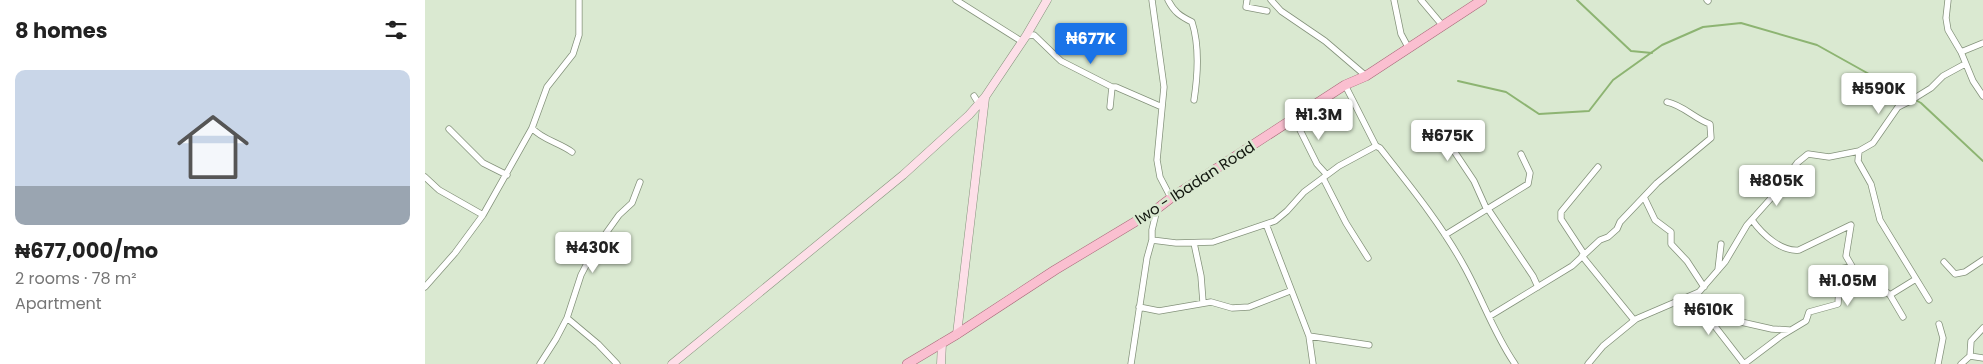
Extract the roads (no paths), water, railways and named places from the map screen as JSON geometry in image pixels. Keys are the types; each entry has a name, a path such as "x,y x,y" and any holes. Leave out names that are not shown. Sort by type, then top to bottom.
{"main road":[{"name":"Iwo - Ibadan Road","path":"907,364 957,334 1047,275 1158,208 1294,118 1345,86 1366,76 1482,0"}],"street":[{"path":"425,287 455,253 483,216 532,128 547,87 573,54 577,44 580,21 579,0"},
{"path":"956,0 1024,39"},
{"path":"676,363 903,175 969,115 985,97 1024,39 1047,0"},
{"path":"1152,0 1157,24 1158,56 1164,87 1157,160 1160,177 1171,198"},
{"path":"1168,0 1172,9 1180,16 1192,22 1197,37 1198,72 1194,100"},
{"path":"1247,0 1246,8 1267,11"},
{"path":"1271,0 1281,11 1325,41 1366,76"},
{"path":"1394,0 1401,34 1408,47"},
{"path":"1421,0 1443,26"},
{"path":"1948,0 1946,18 1948,30 1961,52 1973,81 1983,96"},
{"path":"1024,39 1034,35 1061,61 1112,87 1162,106"},
{"path":"1961,52 1983,43"},
{"path":"1588,364 1603,346 1634,320 1693,296 1704,287 1752,220 1773,196 1797,163 1808,154 1829,157 1859,152 1873,143 1898,107 1931,88 1943,76 1965,64"},
{"path":"1345,86 1376,146 1380,148 1399,172 1445,235 1465,268 1478,298 1490,316 1506,351 1515,364"},
{"path":"1110,107 1112,87"},
{"path":"974,96 979,104"},
{"path":"957,334 985,97"},
{"path":"1490,316 1572,266 1600,240 1617,229 1620,222 1657,182 1709,140 1712,135 1710,124 1698,120 1674,103 1667,102"},
{"path":"1294,118 1325,177 1346,223 1367,258"},
{"path":"449,128 483,163 507,175"},
{"path":"532,128 538,135 546,137 572,152"},
{"path":"1152,240 1176,244 1213,242 1275,221 1304,192 1339,166 1376,146"},
{"path":"1450,146 1474,181 1488,209 1533,276 1538,287"},
{"path":"1859,152 1858,160 1871,184 1880,220 1929,300"},
{"path":"1445,235 1528,184 1530,173 1521,154"},
{"path":"1598,167 1590,179 1566,204 1561,212 1561,219 1583,255 1610,293 1634,320"},
{"path":"425,177 439,190 483,216"},
{"path":"540,364 567,318 581,275 594,250 619,215 632,203 640,182"},
{"path":"1644,197 1655,220 1671,232 1671,244 1687,261 1704,287"},
{"path":"1131,364 1147,258 1158,208"},
{"path":"1752,220 1765,235 1791,251 1799,250 1851,225 1846,256 1853,268"},
{"path":"1266,224 1290,291 1309,336 1313,364"},
{"path":"1195,243 1201,276 1203,302"},
{"path":"1718,270 1721,244"},
{"path":"1944,262 1955,274 1965,272 1983,260"},
{"path":"1685,299 1713,324 1744,364 1806,321 1809,312 1838,304 1839,287 1835,270 1842,267 1874,273 1903,317"},
{"path":"1890,295 1916,279"},
{"path":"1139,307 1159,311 1211,302 1232,308 1249,307 1290,291"},
{"path":"1701,313 1772,329 1791,330"},
{"path":"567,318 598,344 617,364"},
{"path":"1938,364 1943,338 1939,324"},
{"path":"1969,360 1971,342 1983,328"},
{"path":"1309,336 1369,345"},
{"path":"941,343 941,364"},
{"path":"1961,364 1969,360 1983,358"}],"waterway":[{"path":"1577,0 1631,51 1652,53"},
{"path":"1458,81 1506,92 1539,114 1589,111 1613,80 1662,45 1703,27 1741,23 1817,45 1921,103 1983,161"}]}
